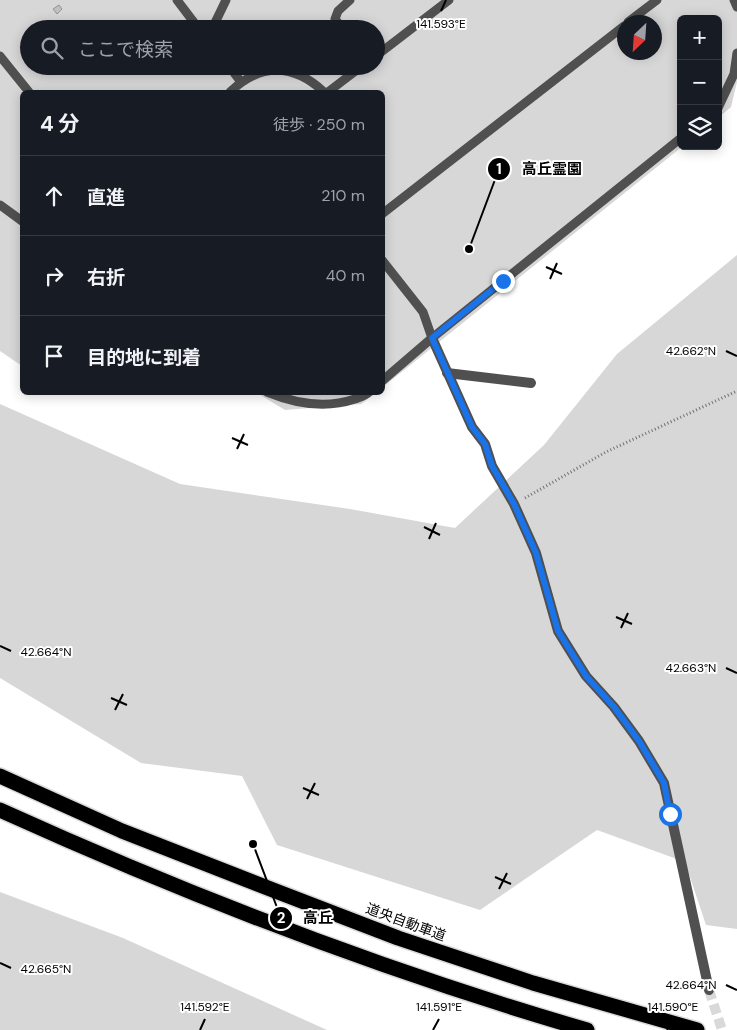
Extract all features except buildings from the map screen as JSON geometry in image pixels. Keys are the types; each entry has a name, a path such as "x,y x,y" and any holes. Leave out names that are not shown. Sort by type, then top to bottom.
{"highway":[{"name":"道央自動車道","path":"0,776 122,831 398,938 533,983 697,1029"},
{"path":"0,810 154,877 334,946 524,1012 587,1030"}],"street":[{"path":"432,338 472,427 485,444 492,466 514,504 536,553 558,631 586,676 614,707 639,741 664,783 709,990"},
{"path":"447,373 531,383"}],"lane":[{"path":"177,0 192,20"},
{"path":"216,20 226,0"},
{"path":"336,20 338,11 350,0"},
{"path":"385,49 449,0"},
{"path":"637,15 657,0"},
{"path":"734,0 737,7"},
{"path":"385,212 617,31"},
{"path":"719,105 734,74 737,53"},
{"path":"0,56 27,90"},
{"path":"236,75 241,82"},
{"path":"232,90 241,82 254,75"},
{"path":"299,75 312,81 322,90"},
{"path":"331,90 350,75"},
{"path":"385,378 432,338 677,141"},
{"path":"0,204 20,219"},
{"path":"385,264 423,312 432,338"},
{"path":"274,395 288,401 316,405 344,402 362,395"}],"path":[{"path":"514,504 606,452 737,391"}],"shaded area":[{"path":"0,0 735,0 737,3 737,82 731,107 722,115 722,15 677,15 678,150 385,385 385,90 20,90 20,365 0,351"},
{"path":"737,255 737,929 706,925 685,862 597,830 480,910 277,845 242,776 141,763 0,678 0,404 180,484 350,509 455,528 544,445 617,354"},
{"path":"260,395 373,395 361,404 285,410"},
{"path":"0,892 123,938 327,1030 0,1030"}],"tunnel":[{"path":"709,990 722,1030"}],"place":[{"name":"高丘霊園","path":"469,249"},
{"name":"高丘","path":"253,844"}],"route":[{"path":"503,281 432,338 472,427 485,444 492,466 514,504 536,553 558,631 586,676 614,707 639,741 664,783 670,814"}]}
